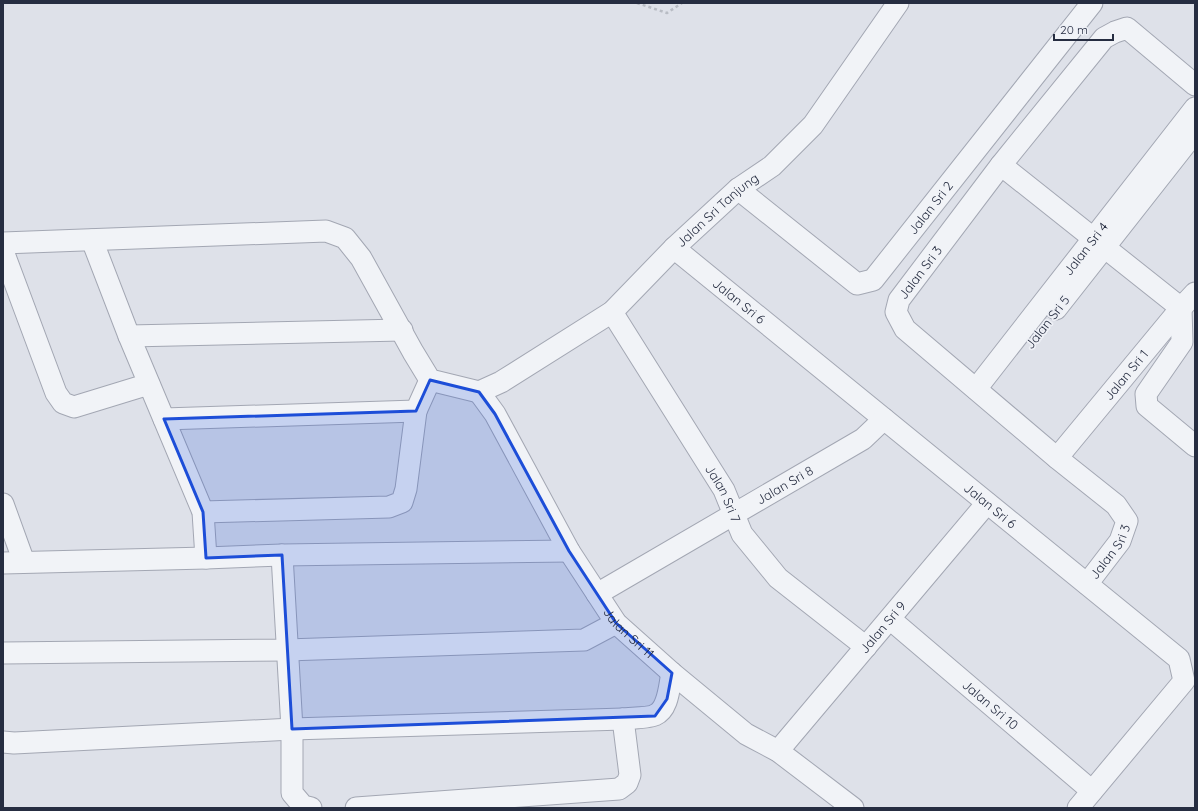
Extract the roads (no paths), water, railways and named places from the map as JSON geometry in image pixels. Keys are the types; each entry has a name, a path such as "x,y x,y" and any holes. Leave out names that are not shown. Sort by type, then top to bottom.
{"street":[{"name":"Jalan Sri Tanjung","path":"479,392 501,382 612,312 674,248 738,188 772,166 813,125 898,3"},
{"name":"Jalan Sri 2","path":"738,188 857,284 873,280 1092,3"},
{"name":"Jalan Sri 3","path":"1087,584 1120,540 1127,520 1116,505 1057,458 905,328 896,312 899,300 1001,165 1104,38 1127,28 1195,84"},
{"name":"Jalan Sri 4","path":"1099,243 1195,108"},
{"name":"Jalan Sri 5","path":"982,394 1099,243 1195,132"},
{"path":"1001,165 1181,308 1182,342 1146,394 1147,406 1195,446"},
{"path":"3,242 326,231 345,238 361,258 430,380 479,392"},
{"path":"92,240 129,336 203,512 206,558"},
{"name":"Jalan Sri 6","path":"674,248 1179,659 1184,681 1092,791"},
{"path":"3,251 56,393 63,403 74,407 149,384"},
{"name":"Jalan Sri 1","path":"1057,458 1195,293"},
{"name":"Jalan Sri 7","path":"612,312 724,490 742,534 778,578 866,647"},
{"path":"129,336 402,330"},
{"path":"203,512 389,507 402,502 406,489 416,411 430,380"},
{"name":"Jalan Sri 11","path":"479,392 495,414 569,551 616,623 672,673 746,734 778,751 853,808"},
{"path":"164,419 416,411"},
{"name":"Jalan Sri 8","path":"597,594 863,439 884,418"},
{"name":"Jalan Sri 9","path":"778,751 987,503"},
{"path":"3,504 24,562"},
{"path":"3,563 282,555 569,551"},
{"path":"282,555 292,729 292,794 303,806 311,808"},
{"name":"Jalan Sri 10","path":"890,619 1092,791"},
{"path":"3,653 287,650 584,640 616,623"},
{"path":"3,742 14,744 292,729 623,719 654,716 662,709 667,699 672,673"},
{"path":"356,808 619,789 627,783 630,775 623,719"},
{"path":"1078,808 1092,791"}]}
